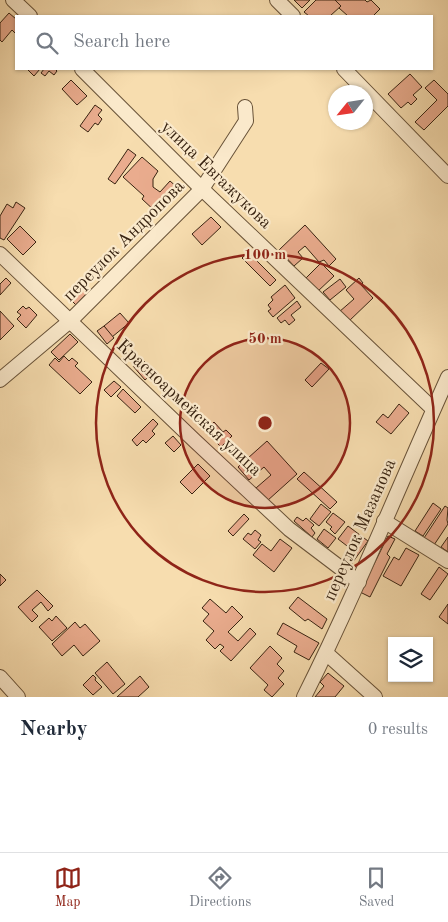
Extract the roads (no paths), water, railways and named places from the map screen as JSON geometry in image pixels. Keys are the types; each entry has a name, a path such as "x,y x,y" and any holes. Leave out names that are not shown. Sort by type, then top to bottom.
{"street":[{"path":"13,0 29,15"},
{"path":"277,0 292,15"},
{"name":"улица Евгажукова","path":"83,70 202,189 433,409"},
{"path":"345,70 448,176"},
{"name":"переулок Андропова","path":"0,380 70,321 202,189 246,121 245,107"},
{"name":"Красноармейская улица","path":"0,254 195,442 290,529 358,582"},
{"name":"переулок Мазанова","path":"304,697 358,582 448,377"},
{"path":"384,521 448,562"},
{"path":"326,653 375,697"},
{"path":"0,677 18,697"}]}
